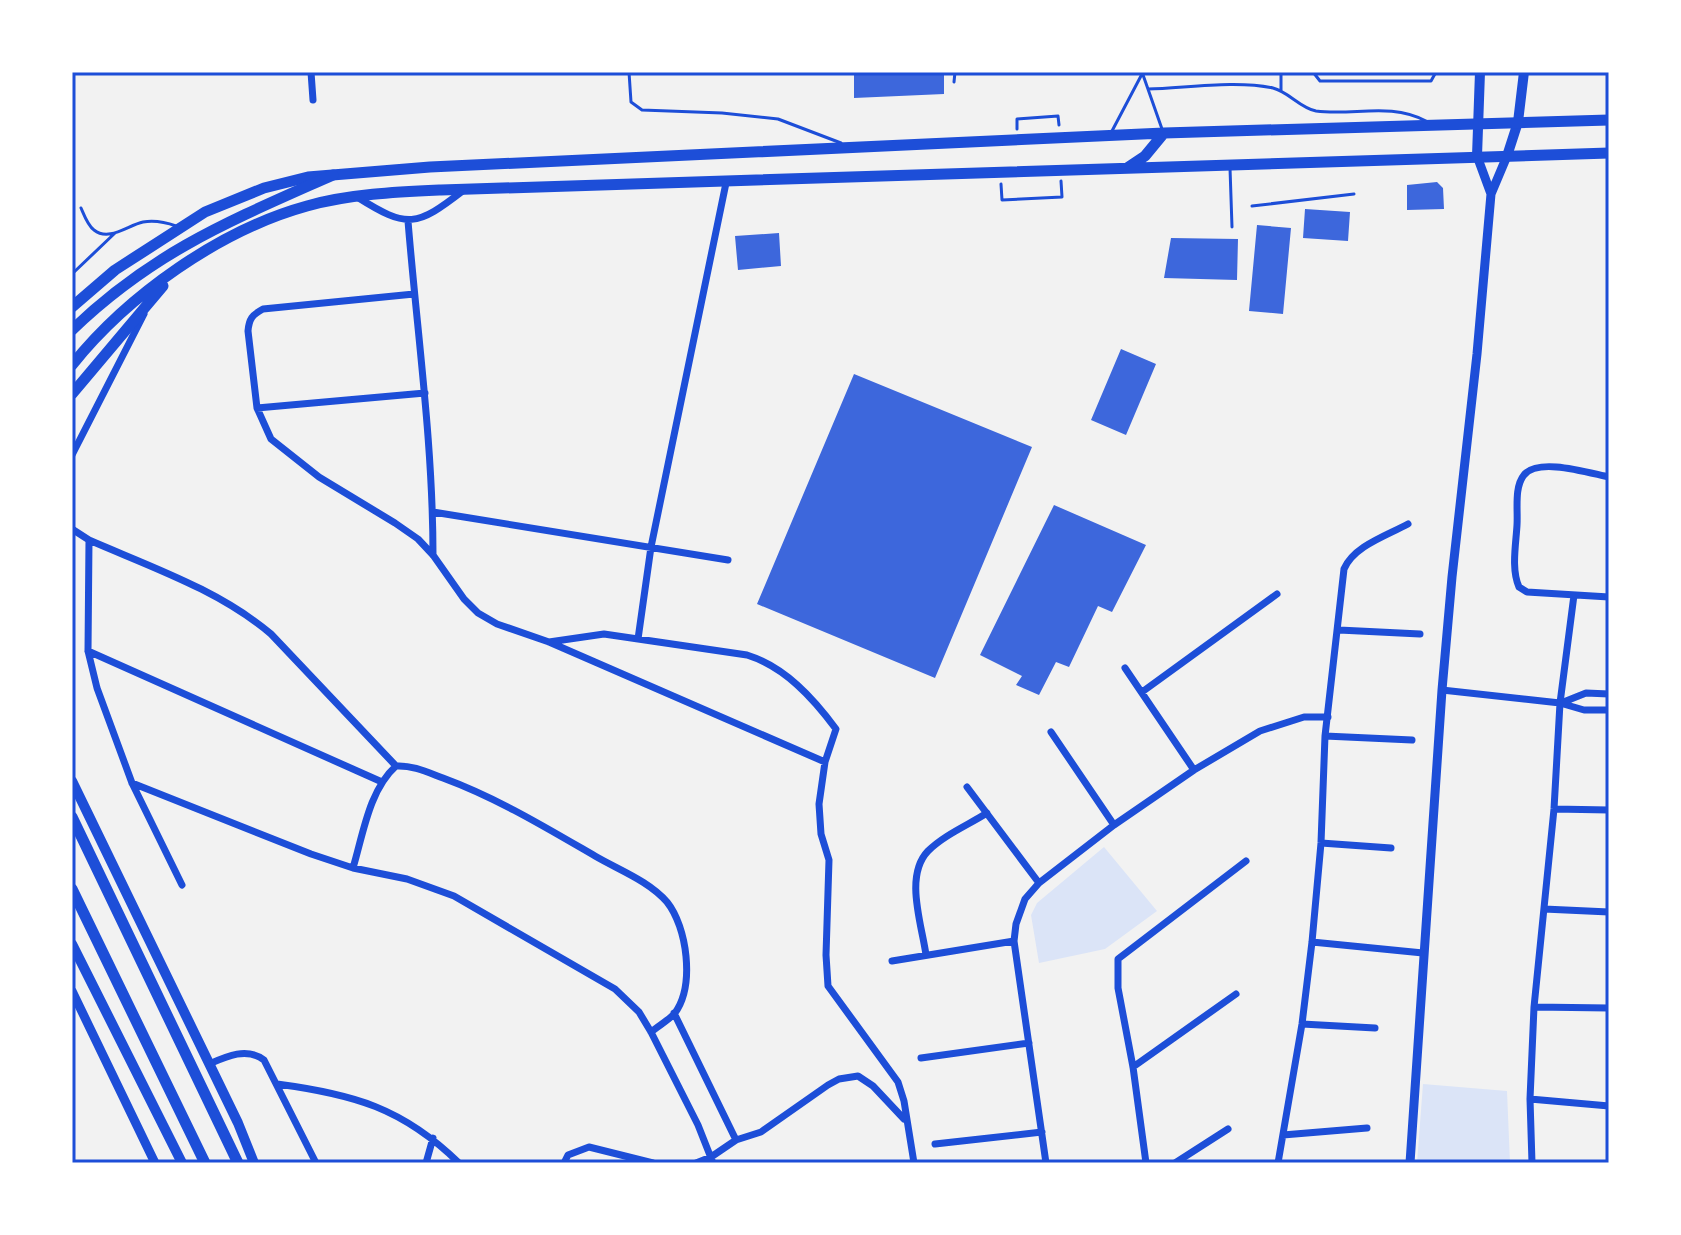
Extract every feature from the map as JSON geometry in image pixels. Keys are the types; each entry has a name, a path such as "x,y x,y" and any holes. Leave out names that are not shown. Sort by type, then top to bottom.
{"main road":[{"path":"1477,156 1480,72"},
{"path":"1507,156 1518,122 1524,72"},
{"path":"72,307 115,270 205,212 264,188 308,177 430,167 1164,133 1609,120"},
{"path":"1126,169 1145,156 1164,133"},
{"path":"72,365 126,309 239,232 310,205 357,197 464,189 1609,153"},
{"path":"72,330 132,278 170,252 244,213 333,175"},
{"path":"72,394 157,292 194,260"},
{"path":"72,781 254,1163"},
{"path":"72,817 238,1163"},
{"path":"72,889 205,1163"},
{"path":"72,944 182,1163"}],"street":[{"path":"311,72 313,100"},
{"path":"1477,156 1491,194"},
{"path":"1410,1163 1442,690 1491,194 1507,156"},
{"path":"638,639 651,547 726,183"},
{"path":"357,197 377,211 408,221 422,217 464,189"},
{"path":"408,221 425,393 433,555"},
{"path":"72,455 129,340 157,292"},
{"path":"414,294 263,309 253,314 249,321 257,408 262,423 280,448 395,523 433,555 464,599 478,613 497,624 549,642 825,762"},
{"path":"257,408 425,393"},
{"path":"1609,477 1559,467 1532,468 1520,482 1517,583 1527,592 1609,597"},
{"path":"433,512 728,560"},
{"path":"1278,1163 1302,1024 1312,942 1321,843 1325,736 1339,630 1341,586 1349,558 1408,524"},
{"path":"72,529 89,540 213,595 252,618 271,634 396,766 421,770 473,789 523,814 659,895 676,916 686,953 685,977 681,999 674,1013 651,1032"},
{"path":"89,540 88,651 112,734 132,783 182,885"},
{"path":"1142,692 1277,594"},
{"path":"1532,1163 1530,1099 1534,1007 1554,809 1560,703 1574,595"},
{"path":"1339,630 1420,634"},
{"path":"549,642 604,634 747,655 765,661 794,682 836,729 825,762 819,804 821,834 829,860 828,986 898,1082 914,1163"},
{"path":"88,651 382,782"},
{"path":"1125,668 1194,770"},
{"path":"1442,690 1560,703 1584,710 1609,710"},
{"path":"1560,703 1586,693 1609,694"},
{"path":"1046,1163 1014,941 1019,909 1025,899 1039,883 1114,825 1194,770 1260,731 1304,717 1328,717"},
{"path":"1051,732 1114,825"},
{"path":"1325,736 1412,740"},
{"path":"353,868 382,782 396,766"},
{"path":"132,783 311,854 353,868 407,879 454,896 615,989 634,1006 651,1032 692,1112 712,1160"},
{"path":"967,787 1039,883"},
{"path":"1554,809 1609,810"},
{"path":"926,955 916,879 921,863 928,852 987,813"},
{"path":"1321,843 1391,848"},
{"path":"1146,1163 1118,988 1118,959 1246,861"},
{"path":"1544,909 1609,912"},
{"path":"892,961 1014,941"},
{"path":"1312,942 1423,953"},
{"path":"72,991 155,1163"},
{"path":"1133,1067 1236,994"},
{"path":"1534,1007 1609,1008"},
{"path":"674,1013 736,1140"},
{"path":"1302,1024 1375,1028"},
{"path":"921,1058 1029,1043"},
{"path":"209,1064 237,1053 257,1054 269,1066 316,1163"},
{"path":"696,1163 712,1160 736,1140 761,1132 839,1079 858,1076 873,1086 906,1121"},
{"path":"277,1084 322,1090 363,1101 402,1117 433,1138 459,1163"},
{"path":"1530,1099 1609,1106"},
{"path":"1283,1135 1367,1128"},
{"path":"1175,1163 1228,1129"},
{"path":"935,1144 1042,1132"},
{"path":"426,1163 433,1138"},
{"path":"564,1163 568,1155 579,1148 589,1147 653,1163"}],"lane":[{"path":"629,72 631,102 642,110 731,113 778,119 853,148"},
{"path":"954,82 955,72"},
{"path":"1281,72 1281,91"},
{"path":"1313,72 1320,81 1339,83 1431,81 1436,72"},
{"path":"1142,73 1164,133"},
{"path":"1110,136 1142,73"},
{"path":"1148,89 1256,86 1281,91 1304,107 1318,111 1402,111 1433,125"},
{"path":"1229,164 1232,227"},
{"path":"1252,206 1354,194"},
{"path":"81,208 92,230 103,235 147,221 179,227"},
{"path":"72,274 115,233"}],"path":[{"path":"1018,141 1017,119 1058,116"},
{"path":"1000,173 1002,200 1062,197"}],"shaded area":[{"path":"1104,847 1157,911 1105,949 1039,963 1031,915 1037,903"},
{"path":"1423,1084 1507,1091 1510,1163 1417,1163"}],"building":[{"path":"854,72 944,72 944,94 854,98"},
{"path":"1437,182 1443,188 1444,209 1407,210 1407,185"},
{"path":"1305,209 1350,212 1348,241 1303,238"},
{"path":"1257,225 1291,228 1283,314 1249,311"},
{"path":"779,233 781,266 738,270 735,236"},
{"path":"1171,238 1238,239 1237,280 1164,278"},
{"path":"1121,349 1156,364 1126,435 1091,420"},
{"path":"854,374 1032,447 935,678 757,604"},
{"path":"1054,505 1146,545 1112,612 1098,606 1069,667 1056,662 1039,695 1016,685 1022,676 980,655"}]}
